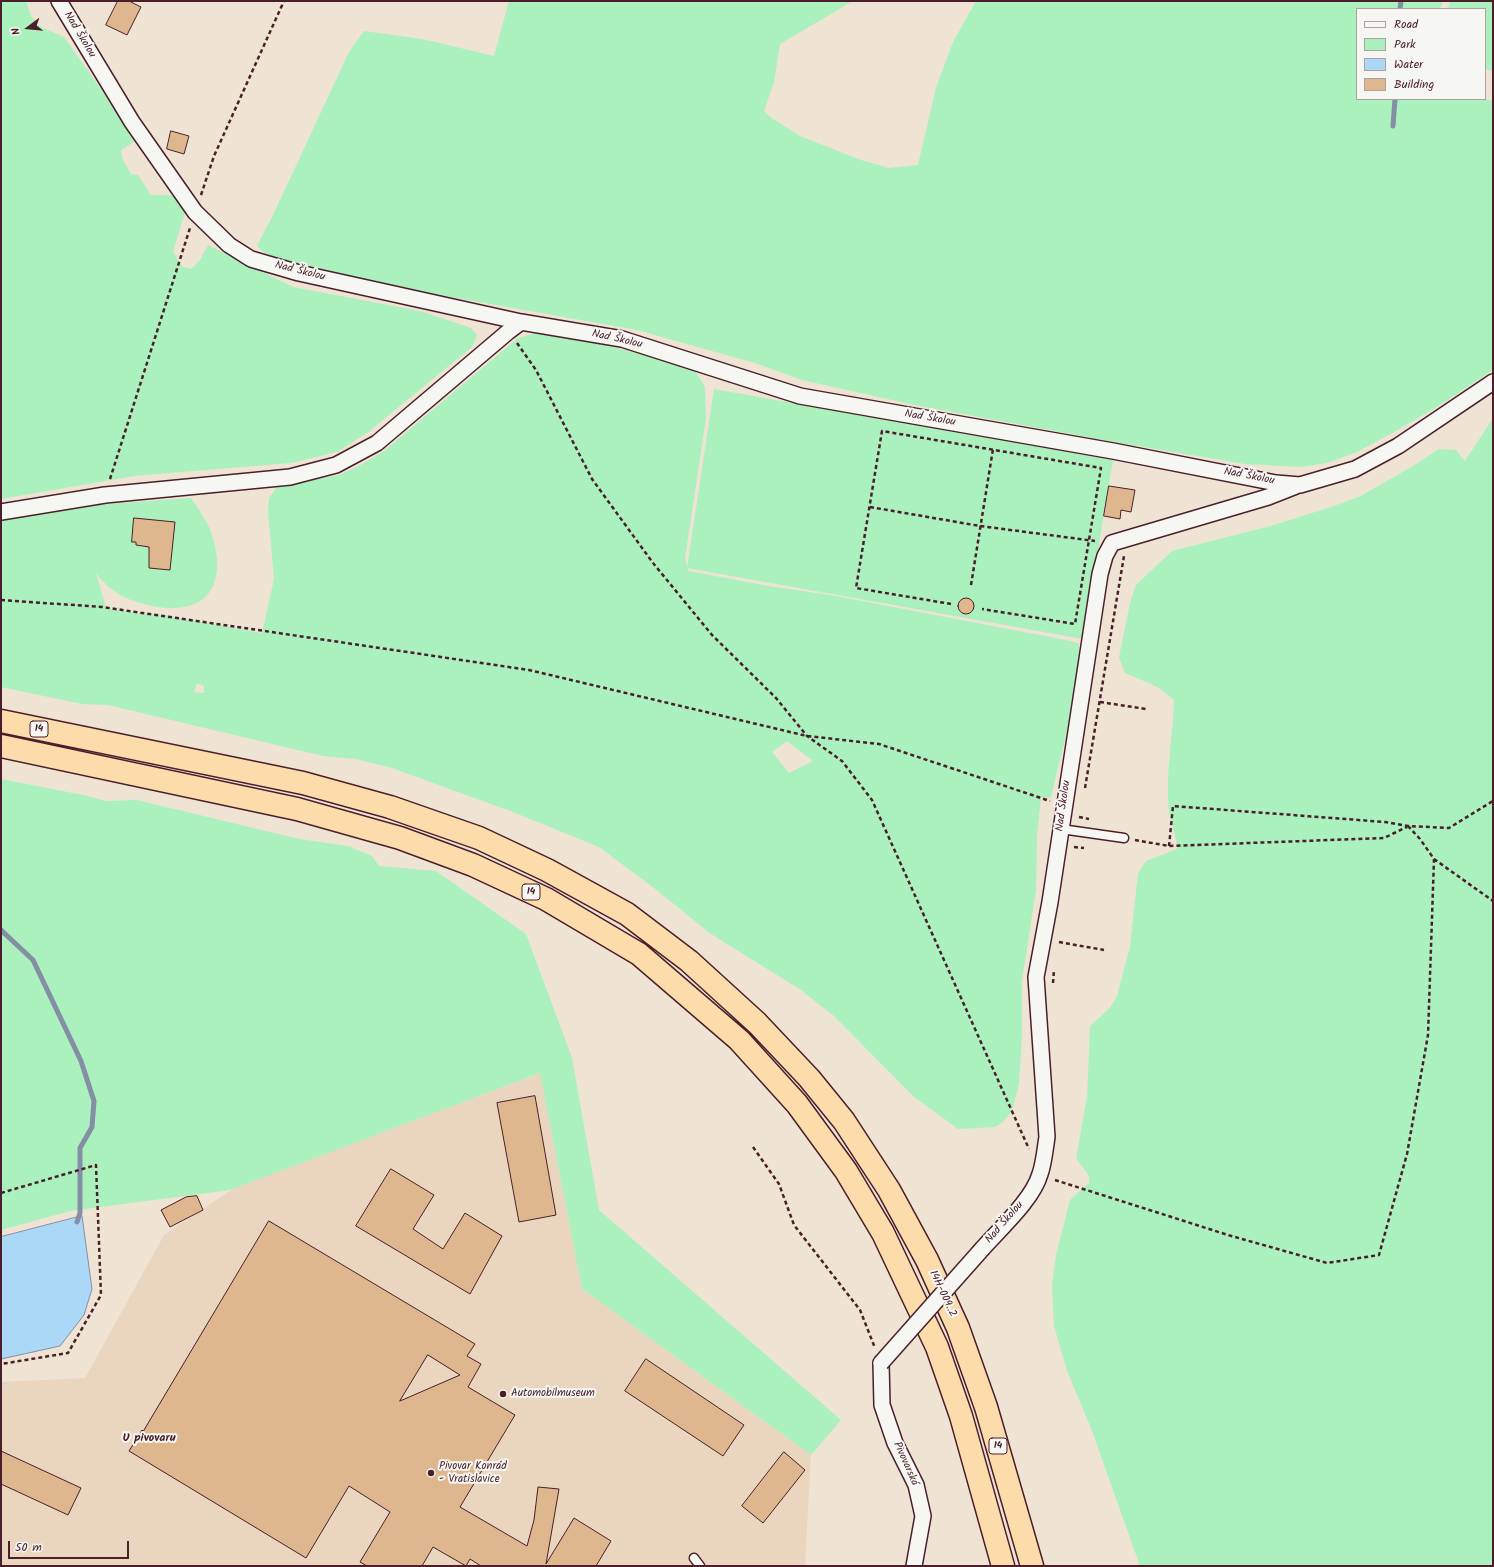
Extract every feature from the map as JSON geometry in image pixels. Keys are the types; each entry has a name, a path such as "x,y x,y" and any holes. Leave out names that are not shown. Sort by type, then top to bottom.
{"highway":[{"name":"14H-009..2","path":"1,721 303,783 390,807 479,838 547,870 627,914 689,961 757,1023 809,1078 844,1121 889,1190 927,1260 958,1328 986,1407 1032,1566"},
{"name":"14","path":"1,746 297,809 400,838 473,865 546,899 639,954 739,1040 797,1104 846,1171 884,1233 937,1347 961,1416 1003,1566"}],"street":[{"name":"Nad Školou","path":"58,1 132,122 195,212 229,245 251,259 299,273 521,322 622,339 800,396 1113,451 1276,483 1300,484"},
{"path":"1,512 105,494 290,477 336,465 377,443 508,331 521,322"},
{"name":"Nad Školou","path":"881,1363 1023,1204 1040,1175 1047,1137 1036,977 1061,829 1100,574 1105,556 1112,543 1268,497 1300,484 1355,469 1398,446 1493,382"},
{"name":"Pivovarská","path":"881,1363 882,1405 895,1443 916,1485 923,1516 914,1566"}],"lane":[{"path":"1061,829 1124,838"},
{"path":"694,1558 700,1566"}],"path":[{"path":"105,494 214,156 284,1"},
{"path":"508,331 536,370 592,479 653,563 712,635 776,698 807,736 842,762 872,800 1040,1175 1146,1210 1327,1263 1379,1255 1407,1154 1428,1035 1434,859"},
{"path":"951,604 856,588 882,431 1101,468 1075,624 982,609"},
{"path":"971,585 993,450"},
{"path":"870,508 980,526 1100,542"},
{"path":"1084,794 1125,550"},
{"path":"1,600 102,606 529,670 807,736 879,744 1064,806"},
{"path":"1100,702 1146,709"},
{"path":"1169,846 1173,806 1385,822 1408,826 1449,828 1493,801"},
{"path":"1073,854 1081,809"},
{"path":"1080,817 1089,819"},
{"path":"1124,838 1169,846 1384,838 1408,826"},
{"path":"1408,826 1420,839 1434,859 1493,901"},
{"path":"1074,847 1084,848"},
{"path":"1058,948 1060,935"},
{"path":"1059,942 1104,950"},
{"path":"1053,985 1055,966"},
{"path":"752,1147 779,1184 794,1225 860,1310 881,1363"},
{"path":"1,1193 96,1165 101,1295 68,1353 1,1364"}],"shaded area":[{"path":"541,1073 582,1289 811,1455 805,1566 1,1566 1,1382 85,1378 164,1235 236,1187"}],"green space":[{"path":"1,1 26,1 31,16 39,26 64,37 101,89 134,142 121,150 123,160 131,174 138,175 151,195 173,195 185,212 173,252 183,267 191,269 200,260 208,245 293,287 420,311 471,328 477,335 472,347 367,433 337,452 291,463 134,476 1,499"},
{"path":"509,1 853,1 780,44 774,82 764,111 773,119 800,136 861,160 889,168 918,165 936,88 953,42 976,1 1443,1 1440,8 1356,8 1356,100 1486,99 1493,101 1493,370 1440,405 1357,452 1327,463 1302,467 1245,464 1120,443 914,405 802,380 755,363 637,330 383,285 267,255 257,246 349,52 364,31 422,39 494,56"},
{"path":"1450,1 1493,1 1493,71 1486,69 1486,8 1448,8"},
{"path":"536,333 594,342 693,368 705,387 706,418 685,558 688,571 769,586 836,596 1071,641 1079,644 1073,703 1051,798 1041,797 1037,836 1036,890 1022,981 1022,1034 1019,1084 1012,1111 1004,1121 995,1127 958,1129 913,1096 834,1016 801,990 711,934 654,888 599,847 513,812 392,768 356,759 323,756 108,705 82,704 1,687 1,518 92,505 191,498 209,527 217,556 217,571 214,584 208,594 198,602 186,607 170,608 152,606 135,601 114,591 96,573 106,608 136,613 164,615 262,633 274,579 268,512 269,498 277,487 339,475 359,466 384,451 518,338","holes":["197,683 204,686 204,693 194,692","787,741 813,761 789,773 772,752"]},
{"path":"714,389 1113,460 1083,639 687,568"},
{"path":"1493,418 1493,1566 1140,1566 1091,1428 1067,1371 1054,1326 1052,1286 1056,1255 1070,1200 1089,1183 1089,1176 1076,1158 1087,1097 1090,1026 1110,1008 1117,996 1130,947 1138,873 1146,861 1177,849 1169,813 1168,799 1174,700 1158,687 1125,673 1119,657 1130,603 1136,585 1172,551 1274,525 1361,496 1439,449 1456,450 1465,461"},
{"path":"1,779 88,796 105,801 137,800 299,839 348,846 372,856 379,866 436,871 526,934 572,1058 599,1210 841,1420 811,1455 582,1289 540,1073 230,1190 70,1211 1,1230"}],"water":[{"path":"82,1216 92,1289 84,1315 60,1346 1,1359 1,1237"}],"building":[{"path":"118,1 129,1 141,7 127,35 106,25"},
{"path":"171,131 189,136 184,154 167,149"},
{"path":"1109,486 1135,490 1131,512 1121,510 1120,519 1104,516"},
{"path":"134,518 175,522 170,570 149,568 149,547 136,545 136,542 132,542"},
{"path":"963,598 969,598 974,603 972,612 969,614 963,614 958,609 958,603"},
{"path":"535,1096 556,1215 519,1222 497,1103"},
{"path":"391,1169 434,1195 413,1229 443,1249 465,1213 502,1236 470,1294 356,1226"},
{"path":"197,1196 203,1210 170,1227 161,1210 186,1197"},
{"path":"269,1221 475,1344 467,1356 481,1364 468,1387 515,1415 460,1507 527,1546 534,1520 538,1487 559,1489 546,1564 574,1518 611,1541 596,1566 481,1566 470,1559 466,1566 433,1547 422,1566 367,1566 360,1562 390,1512 349,1486 306,1558 129,1451 142,1430 143,1431","holes":["428,1355 460,1375 400,1401"]},
{"path":"646,1359 744,1425 723,1456 625,1391"},
{"path":"1,1451 81,1488 68,1515 1,1484"},
{"path":"784,1452 805,1470 763,1523 742,1506"}],"waterway":[{"path":"1400,8 1401,1"},
{"path":"1393,126 1395,100"},
{"path":"1,930 33,960 81,1061 94,1101 92,1127 80,1148 80,1213 77,1222"}],"place":[{"name":"Automobilmuseum","path":"503,1394"},
{"name":"Pivovar Konrád - Vratislavice","path":"431,1473"}],"district":[{"name":"U pivovaru","path":"149,1439"}]}
